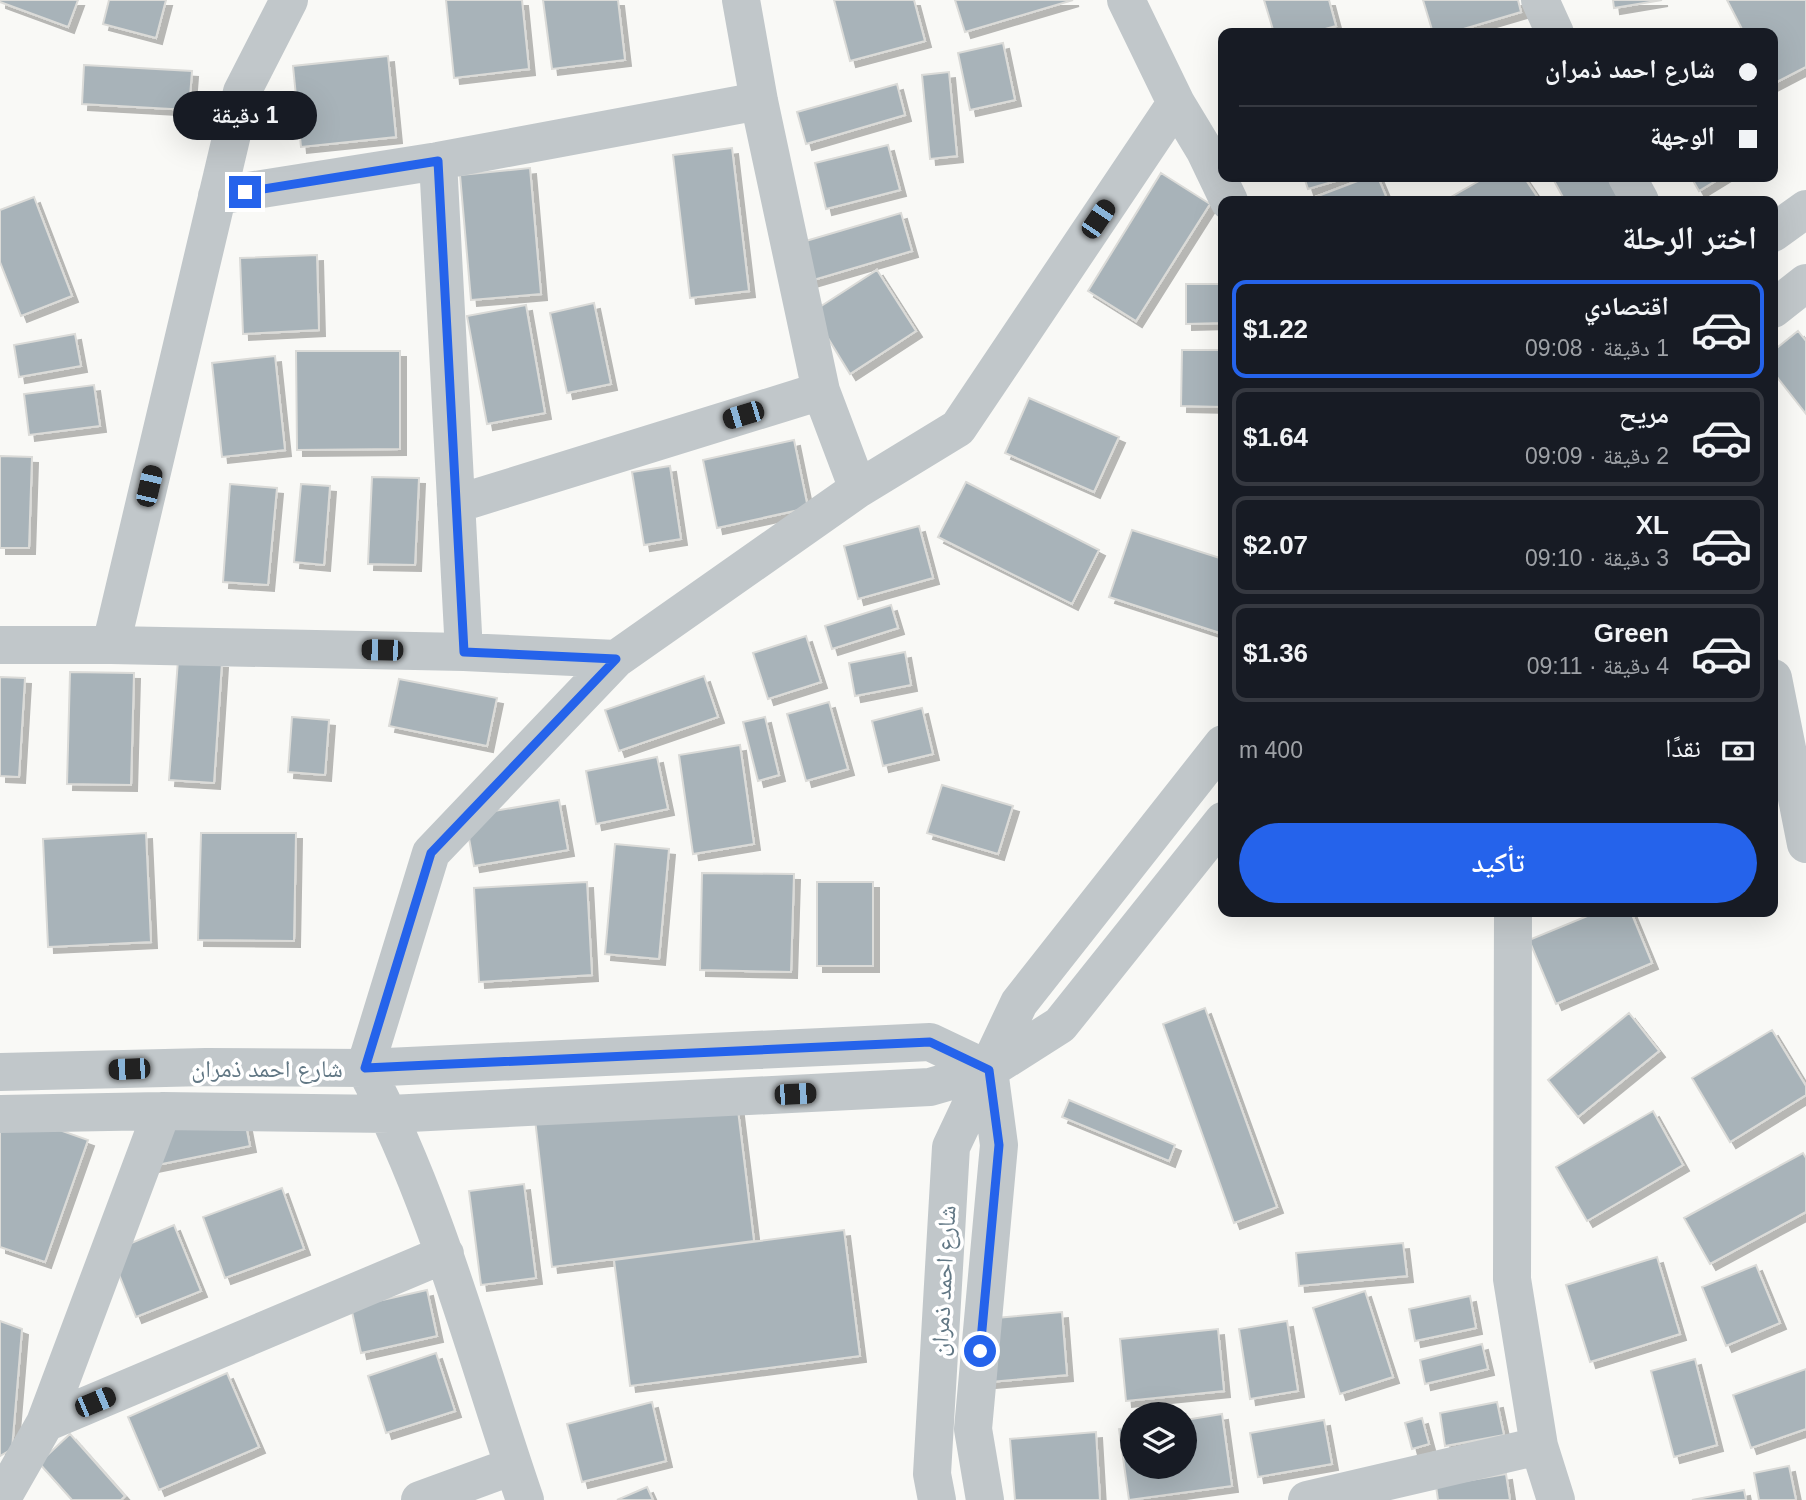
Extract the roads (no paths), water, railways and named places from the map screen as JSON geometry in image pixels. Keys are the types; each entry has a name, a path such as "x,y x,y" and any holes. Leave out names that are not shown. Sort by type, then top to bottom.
{"street":[{"path":"111,645 242,92 289,0"},
{"path":"741,0 759,101 821,391 858,489"},
{"path":"1126,0 1176,103 1214,148"},
{"path":"217,196 438,161 759,101"},
{"path":"420,1500 519,1483 445,1254 390,1114 365,1068 431,853 616,659 858,489 958,428 1176,103"},
{"path":"438,161 464,652"},
{"path":"1778,229 1806,209"},
{"path":"1778,305 1806,283"},
{"path":"456,504 821,391"},
{"path":"0,646 111,645 464,652 616,659"},
{"path":"1778,702 1806,844"},
{"path":"989,1070 1019,1003 1218,750"},
{"path":"989,1070 1060,1025 1218,827"},
{"path":"1513,917 1512,1279 1539,1446 1556,1500"},
{"name":"شارع احمد ذمران","path":"0,1072 206,1067 365,1068 930,1042 989,1070"},
{"name":"شارع احمد ذمران","path":"0,1114 162,1111 390,1114 930,1087 989,1070"},
{"name":"شارع احمد ذمران","path":"937,1500 932,1475 951,1147 989,1070"},
{"name":"شارع احمد ذمران","path":"985,1500 973,1429 999,1145 989,1070"},
{"path":"1,1500 45,1423 162,1111"},
{"path":"45,1423 445,1254"},
{"path":"1307,1500 1539,1446"}]}
